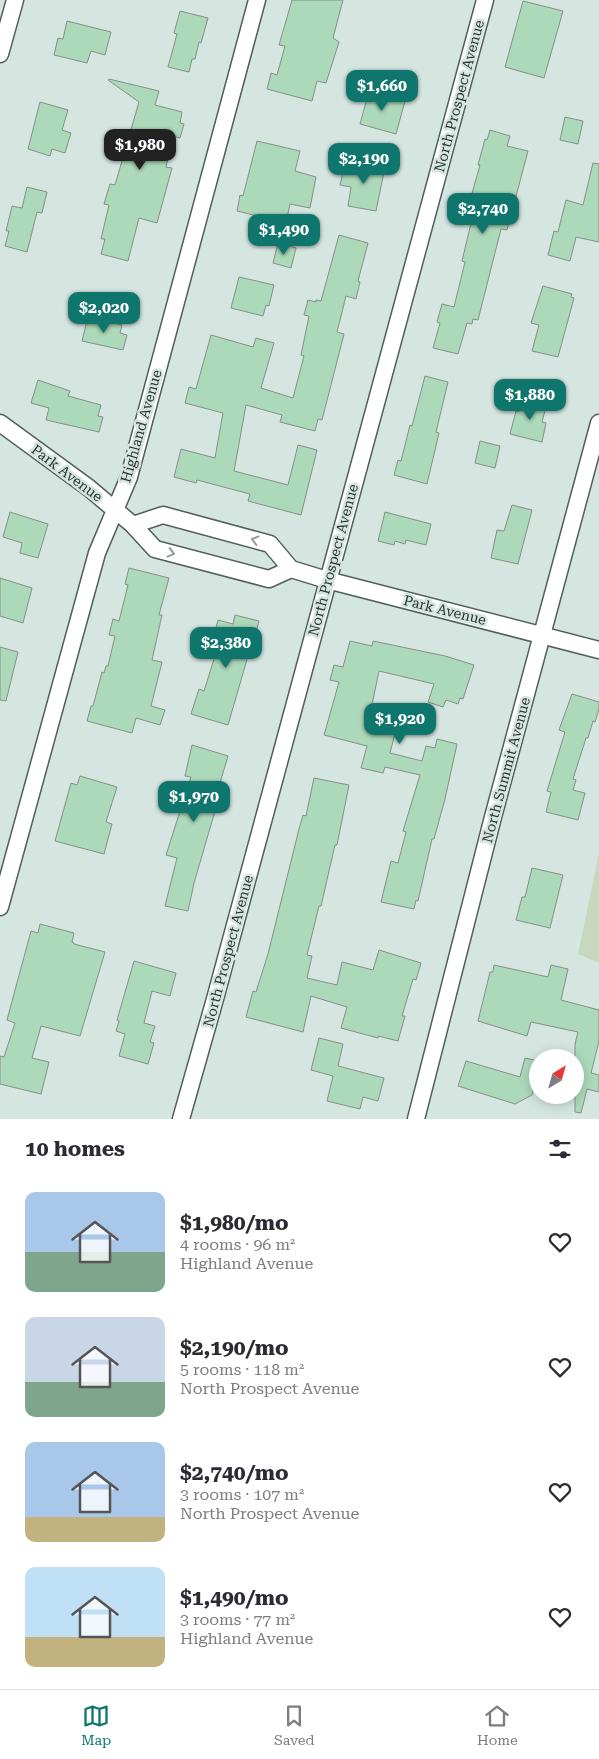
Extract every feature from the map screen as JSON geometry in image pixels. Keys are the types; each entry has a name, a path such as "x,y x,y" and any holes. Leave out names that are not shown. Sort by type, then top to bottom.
{"street":[{"path":"0,54 15,0"},
{"name":"Highland Avenue","path":"0,907 97,553 129,477 257,0"},
{"name":"North Prospect Avenue","path":"181,1119 485,0"},
{"name":"Park Avenue","path":"0,423 89,488 133,525 155,549 268,579 291,569 599,650"},
{"name":"North Summit Avenue","path":"416,1119 493,816 599,423"},
{"path":"133,525 163,516 270,544 291,569"}],"green space":[{"path":"599,853 599,963 578,954"}],"building":[{"path":"292,0 343,0 333,38 339,42 326,83 317,81 312,101 267,89 271,73 277,75 285,46 279,45"},
{"path":"523,1 563,11 544,78 505,67"},
{"path":"180,11 208,18 201,43 199,42 195,59 192,59 189,72 168,67 177,34 174,33"},
{"path":"67,21 111,32 105,55 91,51 87,63 54,55 58,38 63,39"},
{"path":"109,79 159,91 155,105 182,112 180,123 184,124 180,138 173,136 166,167 172,168 157,223 139,218 128,261 101,254 105,239 101,239 109,205 104,204 110,184 115,185 139,102"},
{"path":"369,91 405,101 396,134 360,124"},
{"path":"40,102 68,110 62,130 71,133 65,153 52,149 50,156 28,149"},
{"path":"565,117 583,121 578,144 560,140"},
{"path":"490,130 510,136 507,146 528,151 507,230 501,229 478,320 473,319 472,324 467,323 458,354 433,348 440,323 437,322 442,304 454,307 465,262 462,261 472,219 467,218 473,197 471,197 485,139 487,140"},
{"path":"257,141 300,151 295,171 316,177 310,208 290,204 286,223 237,211 240,195 243,196"},
{"path":"358,162 385,167 376,211 348,206 351,187 340,185 344,167 356,170"},
{"path":"593,163 599,164 599,242 576,237 570,261 548,255 554,231 558,232 566,200 583,205"},
{"path":"27,187 47,192 42,213 37,212 27,252 5,246 9,231 6,231 12,206 22,208"},
{"path":"339,235 368,243 358,281 360,282 356,299 346,296 337,332 344,334 322,420 318,419 315,431 280,422 282,415 246,405 234,471 288,485 298,445 317,450 301,515 248,501 250,494 197,480 196,483 174,477 181,449 215,458 223,413 185,403 189,387 196,389 211,335 253,347 256,338 274,343 261,388 293,398 304,356 301,355 309,316 304,315 308,300 321,301"},
{"path":"278,243 296,248 291,268 273,263"},
{"path":"239,277 274,285 269,306 266,305 263,316 231,308"},
{"path":"543,286 572,294 571,297 574,298 558,357 532,351 539,325 531,323"},
{"path":"88,316 122,325 120,333 127,335 123,350 82,341"},
{"path":"425,376 448,382 436,432 439,433 427,484 394,475 398,460 401,461 410,425 412,426"},
{"path":"38,380 70,391 68,396 101,405 98,416 103,417 99,432 46,420 49,408 31,403"},
{"path":"530,398 547,403 542,422 546,423 542,442 510,434 516,411 518,412 521,402 528,404"},
{"path":"480,441 500,446 495,468 475,463"},
{"path":"512,505 532,510 518,564 491,558 497,530 504,531"},
{"path":"10,512 48,524 38,558 20,553 22,543 3,537"},
{"path":"385,512 431,524 426,545 406,540 405,544 395,541 394,545 378,541"},
{"path":"129,568 169,578 159,615 162,615 152,660 162,662 151,706 165,710 160,725 136,718 132,733 87,721 102,672 104,673 106,666 108,666 115,636 109,635 113,619 119,621 128,585 125,584"},
{"path":"0,578 32,588 23,623 0,616"},
{"path":"235,615 259,621 228,725 191,714 199,689 204,691 215,656 213,656 216,647 211,646 218,620 233,624"},
{"path":"350,641 372,646 373,641 445,656 474,665 463,699 460,698 458,704 446,700 443,707 428,702 434,684 379,671 369,719 397,726 390,753 422,761 426,746 435,748 437,739 457,744 445,799 434,839 432,839 418,901 416,900 414,909 381,902 391,861 398,863 406,832 403,831 420,775 385,767 383,773 361,768 367,746 324,735 339,682 330,680 334,665 343,667"},
{"path":"0,647 18,652 6,701 0,700"},
{"path":"572,694 599,702 595,722 593,721 588,738 586,738 573,779 576,780 573,790 585,793 578,820 546,812 551,792 547,791 565,732 559,730"},
{"path":"192,745 228,756 217,793 220,794 194,883 188,911 165,906 177,858 166,855 191,777 185,776"},
{"path":"80,776 117,787 106,822 112,824 104,854 55,841 71,783 77,785"},
{"path":"314,778 349,785 337,845 335,845 307,955 312,956 307,978 337,985 342,962 373,970 379,950 421,963 416,980 413,979 402,1016 405,1016 398,1041 378,1036 378,1038 341,1028 347,1007 311,996 303,1032 246,1017 253,991 256,992 268,954 299,829 303,815 306,816"},
{"path":"532,868 563,875 550,928 516,920 522,897 525,897"},
{"path":"40,924 74,933 72,942 74,944 105,952 80,1036 41,1026 32,1058 49,1062 41,1094 0,1084 0,1056 4,1057 15,1023 7,1020 31,931 38,933"},
{"path":"134,961 176,973 170,996 152,991 144,1023 155,1026 150,1042 154,1043 148,1064 119,1056 125,1034 116,1031 119,1021 117,1020"},
{"path":"494,965 548,977 551,965 568,969 561,1000 599,1010 599,1041 591,1073 599,1075 599,1092 587,1089 584,1101 584,1049 575,1049 578,1032 531,1022 527,1036 478,1021 490,972 493,972"},
{"path":"319,1038 343,1044 338,1066 384,1078 378,1101 363,1097 360,1109 327,1101 333,1076 311,1070"},
{"path":"525,1058 529,1059 529,1097 515,1104 458,1086 466,1061 520,1077"},
{"path":"575,1104 583,1104 581,1113 575,1112"}]}
